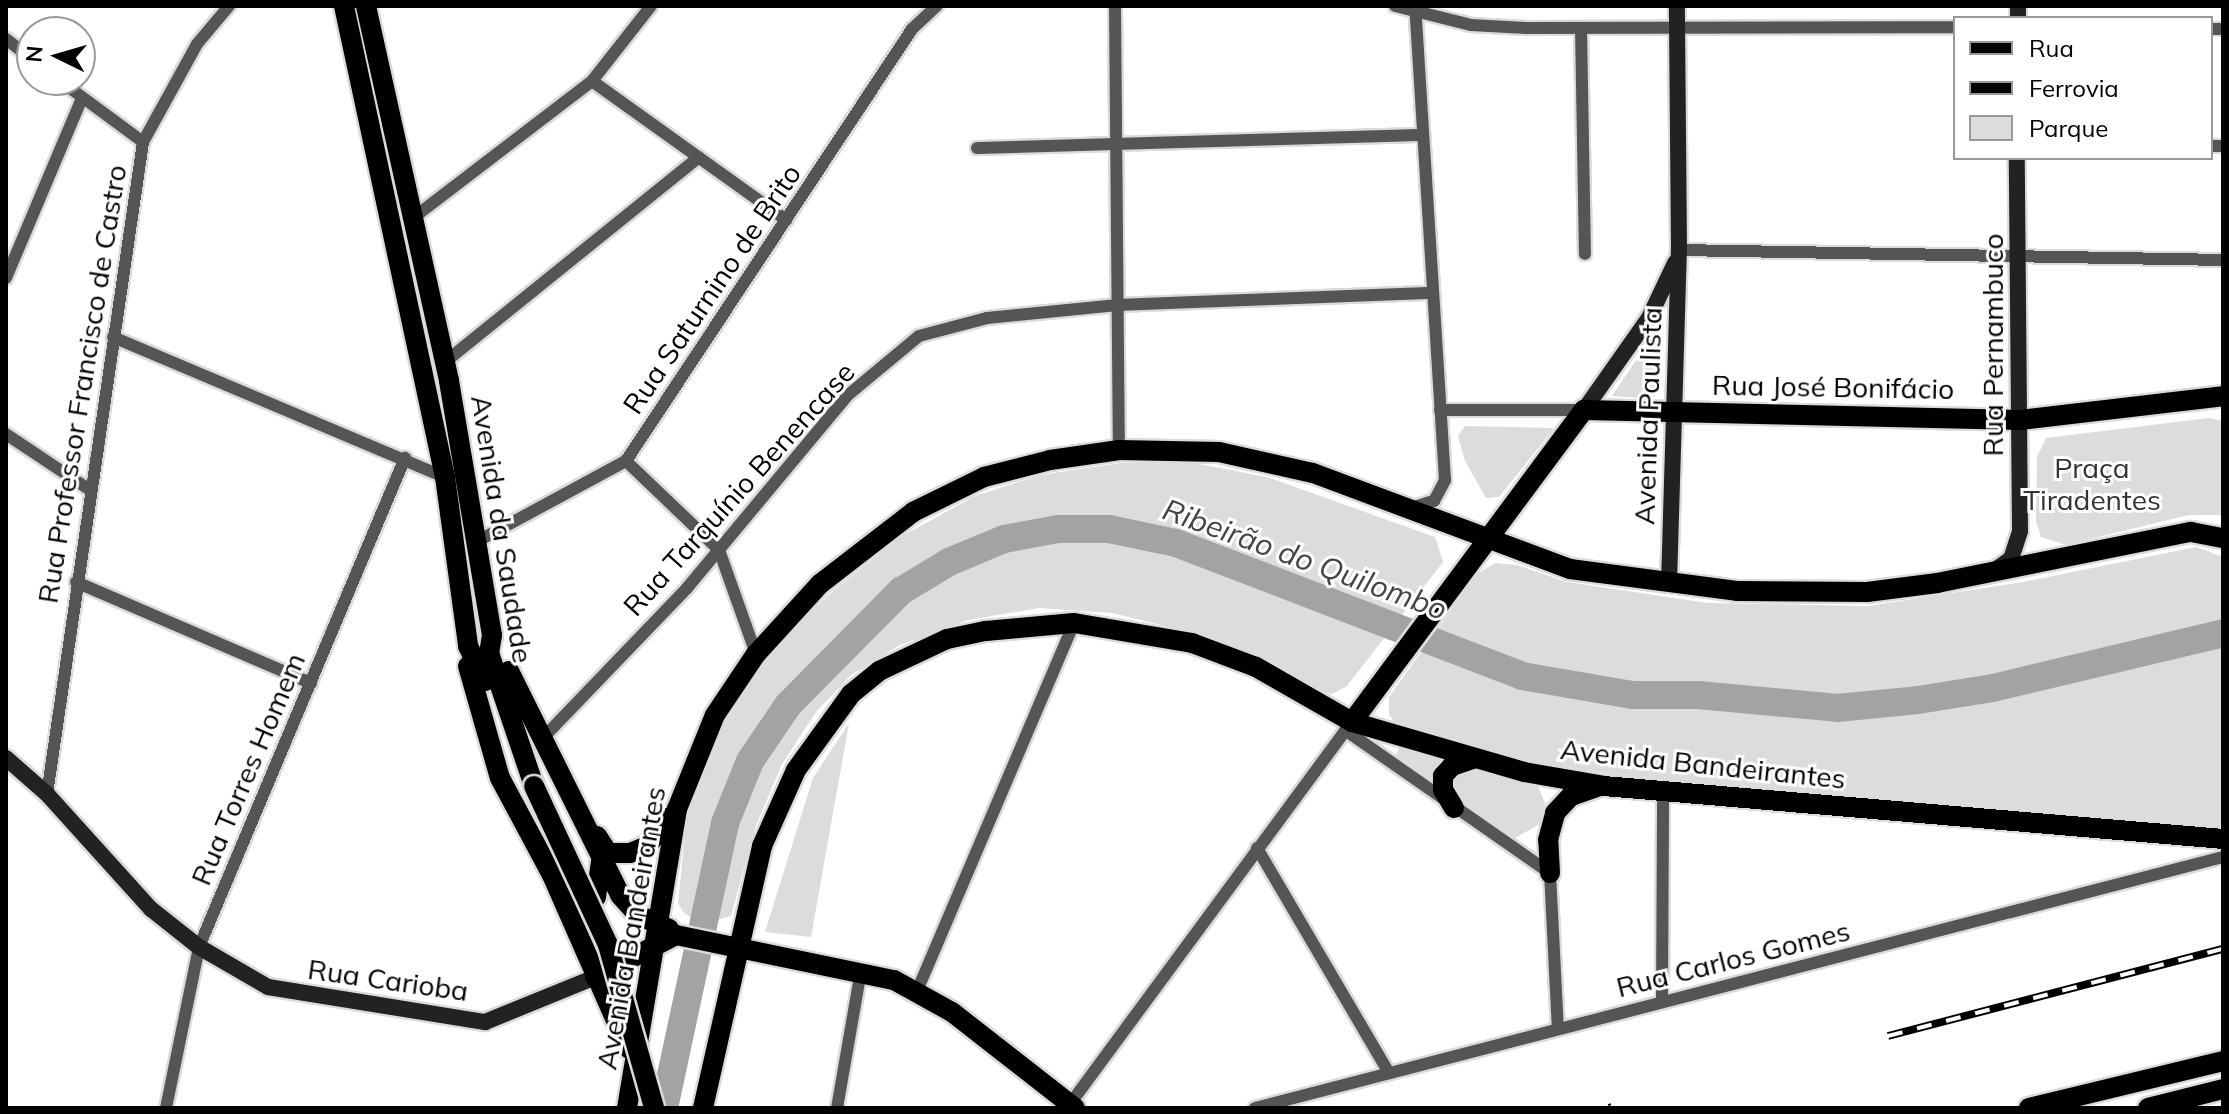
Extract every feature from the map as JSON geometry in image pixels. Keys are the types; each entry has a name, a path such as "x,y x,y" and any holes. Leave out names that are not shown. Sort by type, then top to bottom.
{"main road":[{"name":"Avenida da Saudade","path":"344,6 445,477 468,646 511,754 523,763"},
{"name":"Avenida da Saudade","path":"366,6 445,362 492,635 489,653 524,750 523,763"},
{"name":"Avenida Paulista","path":"1669,583 1679,250 1677,6"},
{"name":"Rua Pernambuco","path":"2017,160 2020,531"},
{"name":"Avenida Paulista","path":"1584,410 1660,300 1679,250"},
{"name":"Rua José Bonifácio","path":"1584,410 2020,420 2223,396"},
{"path":"1349,726 1584,410"},
{"name":"Avenida Bandeirantes","path":"627,1108 684,782 715,715 756,654 829,576 929,502 1024,466 1119,450 1181,448 1245,456 1313,473 1570,569 1669,583 1804,594 1867,592 1985,574 2191,532 2223,538"},
{"path":"1512,505 1510,529 1523,553"},
{"path":"2020,531 2034,554 2058,558"},
{"path":"1985,574 2011,559 2020,531"},
{"name":"Avenida Bandeirantes","path":"703,1108 730,946 777,805 851,694 879,671 947,639 1074,623 1154,634 1225,654 1320,706 1349,726 1604,786 1663,794 2223,839"},
{"path":"492,635 540,741 579,812 600,859 627,905 657,933 688,936 861,971 917,991 1073,1106"},
{"path":"468,646 467,664 500,778 552,875 595,977 627,1041 633,1083"},
{"name":"Rua Carioba","path":"6,758 47,794 129,888 199,947 287,994 464,1022 505,1017 595,977 657,933"},
{"path":"1454,808 1443,790 1443,776 1452,766 1475,758"},
{"path":"523,763 608,945 654,1108"},
{"path":"579,812 608,853 630,853 647,846 665,828 684,782"},
{"path":"1550,873 1548,840 1558,808 1576,793 1604,786"},
{"path":"552,875 572,900 589,902 602,883 600,859"},
{"path":"710,1108 712,1059"},
{"path":"2029,1108 2223,1061"},
{"path":"2173,1072 2182,1104"},
{"path":"2131,1083 2138,1108"},
{"path":"2148,1108 2182,1104 2223,1089"}],"street":[{"name":"Rua Professor Francisco de Castro","path":"47,794 143,142 197,44 229,6"},
{"path":"413,218 592,81 651,6"},
{"name":"Rua Saturnino de Brito","path":"476,542 626,461 912,29 937,6"},
{"path":"1115,6 1119,450"},
{"path":"1395,6 1471,25 1677,29 1953,27"},
{"path":"1406,507 1434,501 1445,480 1415,9"},
{"path":"1581,28 1585,254"},
{"path":"592,81 786,220"},
{"path":"79,96 143,142"},
{"path":"6,278 82,98"},
{"path":"977,148 1421,135"},
{"path":"445,362 699,157"},
{"path":"1679,250 2019,259 2223,260"},
{"name":"Rua Tarquínio Benencase","path":"540,741 719,550 848,395 919,336 987,318 1117,305 1433,293"},
{"path":"113,337 445,477"},
{"name":"Rua José Bonifácio","path":"1440,410 1584,410"},
{"path":"6,434 90,490"},
{"name":"Rua Torres Homem","path":"166,1108 199,947 405,458"},
{"path":"626,461 719,550 756,654"},
{"path":"76,582 311,683"},
{"path":"917,991 1074,623"},
{"path":"1073,1106 1257,848 1349,726 1454,808 1550,873 1558,1029"},
{"path":"1662,1001 1663,794"},
{"path":"1257,848 1389,1073"},
{"name":"Rua Carlos Gomes","path":"1255,1108 2223,857"},
{"path":"837,1108 861,971"}],"green space":[{"path":"1659,326 1658,393 1651,399 1612,396"},
{"name":"Praça Tiradentes","path":"2209,418 2223,421 2223,515 2189,515 2066,545 2041,537 2036,521 2037,457 2046,438"},
{"path":"1465,426 1554,428 1499,497 1486,498 1465,461 1458,436"},
{"path":"1189,462 1267,477 1435,537 1443,562 1347,686 1332,694 1314,690 1206,636 1112,613 1039,608 968,620 898,646 851,675 816,712 782,764 755,828 731,916 701,924 683,912 678,903 687,815 706,757 741,689 773,649 833,591 904,535 975,496 1040,475 1121,463"},
{"path":"2196,547 2223,557 2223,826 2122,825 1653,781 1510,758 1398,728 1389,714 1389,697 1477,574 1495,563 1517,565 1567,582 1708,603 1868,606 2023,582"},
{"path":"849,723 811,937 765,932 813,778"},
{"path":"1399,748 1537,784 1545,803 1540,824 1513,839 1394,760"}],"waterway":[{"name":"Ribeirão do Quilombo","path":"664,1108 725,823 750,761 788,705 901,591 949,562 1004,539 1058,529 1109,529 1176,543 1522,676 1632,695 1698,695 1837,708 1918,700 1993,688 2223,633"}],"railway":[{"path":"1888,1036 2223,949"}]}
